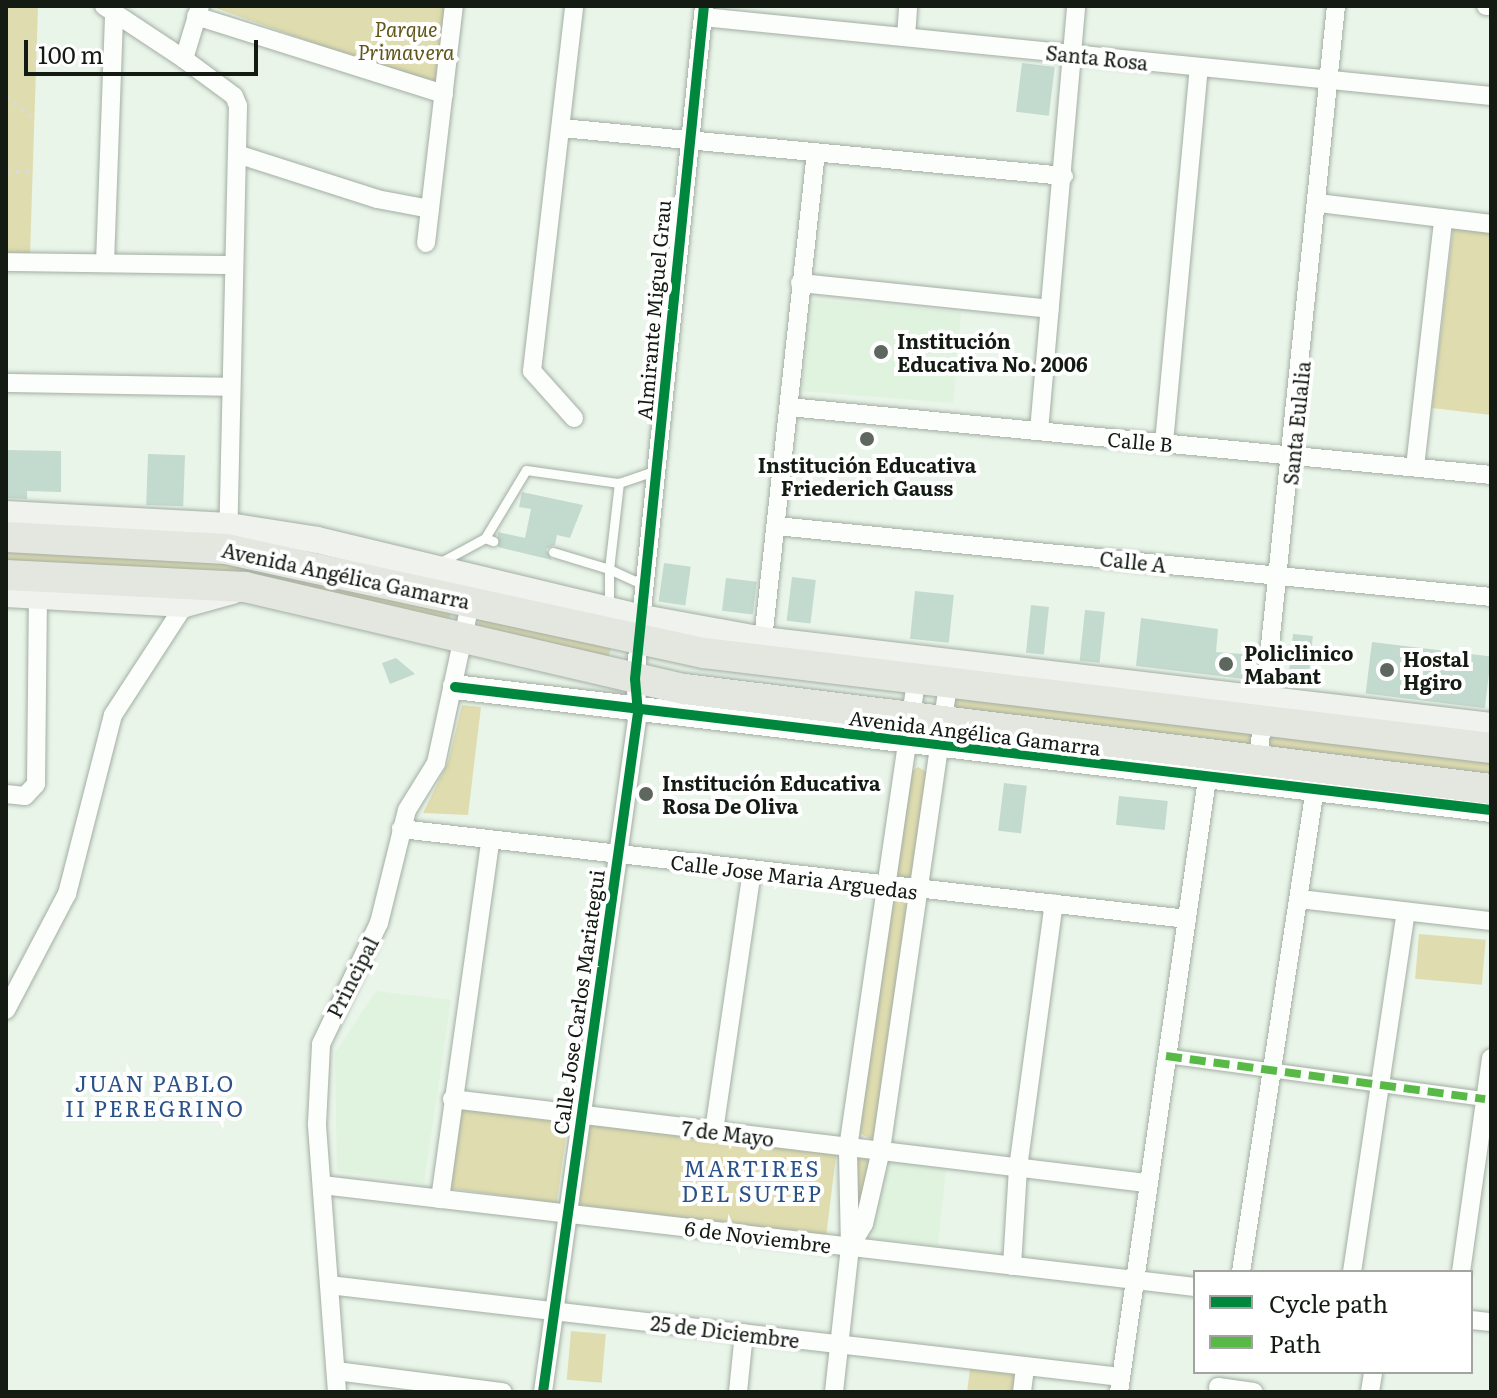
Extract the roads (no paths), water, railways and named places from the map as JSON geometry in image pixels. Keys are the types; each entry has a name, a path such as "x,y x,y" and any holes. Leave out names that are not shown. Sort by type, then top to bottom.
{"main road":[{"name":"Avenida Angélica Gamarra","path":"6,514 227,538 433,567 474,589 609,609 641,630"},
{"name":"Avenida Angélica Gamarra","path":"6,537 227,538 474,589 641,630 762,650 1265,711 1491,748"},
{"name":"Avenida Angélica Gamarra","path":"6,575 245,587 635,679 910,731 1209,768 1258,762 1316,780 1491,789"},
{"name":"Avenida Angélica Gamarra","path":"6,594 185,604 245,587"},
{"name":"Avenida Angélica Gamarra","path":"1265,711 1491,726"}],"street":[{"path":"426,243 454,6"},
{"path":"574,6 532,371 574,418"},
{"path":"906,37 908,6"},
{"path":"1039,431 1075,54 1076,6"},
{"name":"Santa Eulalia","path":"1258,762 1293,456 1336,6"},
{"path":"109,10 234,96 238,106 227,538"},
{"path":"105,263 109,10"},
{"path":"184,59 198,11 444,94"},
{"name":"Santa Rosa","path":"704,12 1330,83 1491,96"},
{"name":"Almirante Miguel Grau","path":"641,630 687,142 704,12"},
{"path":"1164,443 1199,69"},
{"path":"562,128 816,155 1064,176"},
{"path":"237,154 377,199 430,209"},
{"path":"762,650 816,155"},
{"path":"1318,203 1491,224"},
{"path":"1415,467 1443,220"},
{"path":"6,262 232,265"},
{"path":"800,283 1050,309"},
{"path":"6,383 231,387"},
{"name":"Calle B","path":"789,407 1491,475"},
{"name":"Calle A","path":"776,526 1491,597"},
{"name":"Principal","path":"337,1392 317,1124 321,1044 379,923 401,829 436,763 455,687 460,638 474,589"},
{"path":"6,794 25,796 36,784 38,594"},
{"path":"6,1010 46,939 72,880 113,715 185,604"},
{"name":"Calle Jose Carlos Mariategui","path":"543,1392 564,1213 638,713 635,679 641,630"},
{"path":"834,1392 850,1247 848,1148 889,887 918,669"},
{"path":"850,1247 864,1224 881,1150 949,672"},
{"name":"Avenida Angélica Gamarra","path":"455,687 638,713 910,731"},
{"path":"1120,1385 1146,1183 1209,768"},
{"name":"Avenida Angélica Gamarra","path":"1209,768 1316,780 1491,810"},
{"path":"1241,1270 1274,1073 1316,780"},
{"name":"Calle Jose Maria Arguedas","path":"401,829 920,891 1187,919"},
{"path":"440,1199 490,841"},
{"path":"714,1131 752,871"},
{"path":"1300,899 1491,921"},
{"path":"1012,1266 1018,1168 1054,903"},
{"path":"1352,1270 1406,912"},
{"path":"1166,1056 1380,1085 1487,1107"},
{"path":"1461,1270 1487,1107 1491,1058"},
{"name":"7 de Mayo","path":"452,1099 1146,1183"},
{"name":"6 de Noviembre","path":"322,1185 1193,1287"},
{"name":"25 de Diciembre","path":"329,1285 1025,1366 1120,1385"},
{"path":"738,1392 744,1333"},
{"path":"1022,1392 1025,1366"},
{"path":"336,1371 503,1392"},
{"path":"1219,1384 1254,1392"}],"lane":[{"path":"433,567 489,540 526,470 619,483 657,470"},
{"path":"609,609 609,569 619,483"},
{"path":"553,552 609,569 646,586"}],"place":[{"name":"Institución Educativa No. 2006","path":"881,352"},
{"name":"Institución Educativa Friederich Gauss","path":"867,439"},
{"name":"Policlinico Mabant","path":"1226,664"},
{"name":"Hostal Hgiro","path":"1387,670"},
{"name":"Institución Educativa Rosa De Oliva","path":"646,794"}],"district":[{"name":"JUAN PABLO II PEREGRINO","path":"155,1094"},
{"name":"MARTIRES DEL SUTEP","path":"752,1180"}],"park label":[{"name":"Parque Primavera","path":"406,40"}]}
